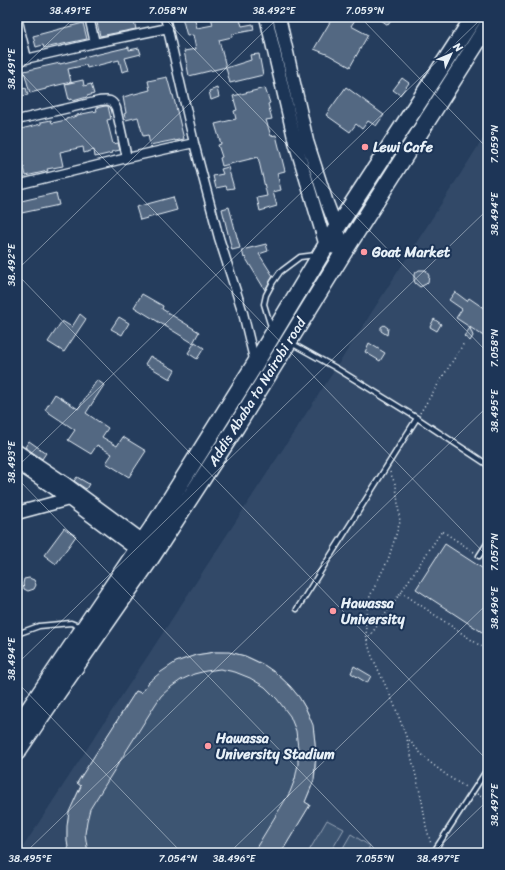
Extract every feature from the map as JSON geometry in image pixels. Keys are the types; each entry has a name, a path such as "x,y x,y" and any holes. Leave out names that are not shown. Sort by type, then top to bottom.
{"highway":[{"name":"Addis Ababa to Nairobi road","path":"17,752 37,722 91,632 147,550 236,427 324,250 336,229 474,17"},
{"name":"Addis Ababa to Nairobi road","path":"147,550 255,364 281,338 345,250 488,25"},
{"name":"Addis Ababa to Nairobi road","path":"18,725 91,632"}],"main road":[{"path":"266,17 295,142 324,250 345,250 326,204 307,141 279,17"},
{"path":"295,142 307,141"},
{"path":"17,451 72,495 147,550"},
{"path":"17,463 72,495"},
{"path":"17,513 72,495"}],"street":[{"path":"17,17 28,59"},
{"path":"89,17 95,43"},
{"path":"165,17 194,144 219,238 243,313 255,364"},
{"path":"17,61 168,28"},
{"path":"17,120 106,100 111,101 116,108 127,158"},
{"path":"17,185 127,158 194,144"}],"lane":[{"path":"324,250 300,257 280,272 266,295 264,304 281,338 336,368 417,418 488,465"},
{"path":"297,609 417,418"},
{"path":"479,556 488,542"},
{"path":"17,634 39,626 71,623 91,632"},
{"path":"433,853 488,768"}],"path":[{"path":"417,418 464,343"},
{"path":"387,465 396,486 400,522 388,560 370,596 364,619 371,654 408,739 433,853"},
{"path":"368,640 442,531 479,556"},
{"path":"401,592 488,650"},
{"path":"408,739 427,760 449,777 488,801"}],"shaded area":[{"name":"Hawassa University","path":"488,131 488,853 19,853 336,368"},
{"name":"Hawassa University Stadium","path":"215,652 245,656 277,674 295,692 302,702 312,724 314,731 316,767 313,782 305,802 310,805 281,853 69,853 67,826 73,803 81,786 77,783 136,691 141,693 149,682 176,662 196,655"},
{"path":"327,820 344,829 330,853 312,853 309,851"},
{"path":"351,834 370,846 366,853 340,853"}],"building":[{"path":"133,17 136,29 100,36 96,18"},
{"path":"182,17 194,17 197,28 213,25 211,17 239,17 242,26 253,24 254,30 232,34 232,37 219,40 226,67 189,76 184,51 196,49 193,35 187,36"},
{"path":"333,17 357,17 351,26 368,35 350,67 329,55 314,49"},
{"path":"377,17 394,17 388,25"},
{"path":"83,23 87,39 44,48 43,45 36,47 33,36"},
{"path":"129,47 129,50 139,48 141,54 125,58 129,70 122,72 119,60 87,68 86,65 68,69 71,82 30,93 24,71"},
{"path":"259,54 263,75 230,83 226,68 251,60 250,55"},
{"path":"167,77 184,139 150,145 148,135 143,136 138,117 126,120 124,114 126,113 123,97 150,90 148,81"},
{"path":"402,78 409,83 400,95 393,90"},
{"path":"83,80 84,86 91,84 94,94 73,101 72,99 69,100 65,84"},
{"path":"346,87 384,115 376,126 368,121 362,129 356,124 350,132 326,115"},
{"path":"26,88 28,95 17,97 17,90"},
{"path":"217,88 219,97 211,100 209,91"},
{"path":"265,88 270,103 268,104 272,119 266,120 271,136 276,135 285,171 277,173 281,190 273,192 277,206 260,211 257,198 267,196 258,157 222,166 220,158 222,157 218,145 221,144 215,124 236,119 234,111 237,110 233,96"},
{"path":"108,106 111,119 107,120 113,144 118,143 120,150 95,157 94,150 84,153 83,147 60,152 63,166 47,169 48,171 26,176 17,139 17,130 41,124 41,122 51,120 52,123 66,120 77,115 97,111 96,108"},
{"path":"228,167 234,188 227,189 226,186 216,188 213,176 223,174 221,169"},
{"path":"56,193 59,205 17,214 17,202"},
{"path":"173,197 177,210 140,220 136,207"},
{"path":"229,207 240,248 232,250 222,209"},
{"path":"266,244 268,251 259,254 273,276 265,290 245,257 244,258 242,250"},
{"path":"419,270 426,270 429,276 428,282 420,287 414,280 414,274"},
{"path":"455,292 467,301 469,298 488,311 488,339 456,318 462,309 449,300"},
{"path":"142,294 163,306 162,309 199,332 193,343 134,307"},
{"path":"80,314 86,319 64,352 48,342 62,321 72,327"},
{"path":"119,317 129,323 122,335 111,329"},
{"path":"434,319 441,324 437,331 430,327"},
{"path":"384,325 388,328 387,335 381,331 381,327"},
{"path":"470,328 473,336 470,341 464,336"},
{"path":"195,342 204,348 197,359 188,353"},
{"path":"369,343 385,353 380,361 365,352"},
{"path":"150,356 175,370 170,379 145,364"},
{"path":"97,380 104,385 86,413 108,428 102,437 117,446 123,437 146,451 129,477 106,463 112,454 97,445 91,454 68,440 75,430 45,410 55,394 78,409"},
{"path":"29,441 46,453 42,459 25,447"},
{"path":"77,477 89,484 86,489 74,481"},
{"path":"64,528 76,536 56,564 44,555"},
{"path":"445,544 488,572 488,636 416,589"},
{"path":"29,578 34,580 36,585 34,589 28,591 24,589 23,584 24,579"},
{"path":"215,652 229,652 245,656 264,665 277,674 299,697 313,725 316,752 314,780 305,802 310,805 281,853 253,853 290,792 295,779 298,764 296,731 290,716 277,699 265,687 250,678 235,672 220,669 194,674 181,680 161,696 90,809 85,834 88,853 69,853 67,826 69,812 81,786 77,783 136,691 141,693 149,682 176,662 196,655"},
{"path":"354,666 371,676 367,683 351,673"}],"place":[{"name":"Lewi Cafe","path":"365,147"},
{"name":"Goat Market","path":"364,252"},
{"name":"Hawassa University","path":"333,611"},
{"name":"Hawassa University Stadium","path":"208,746"}]}
